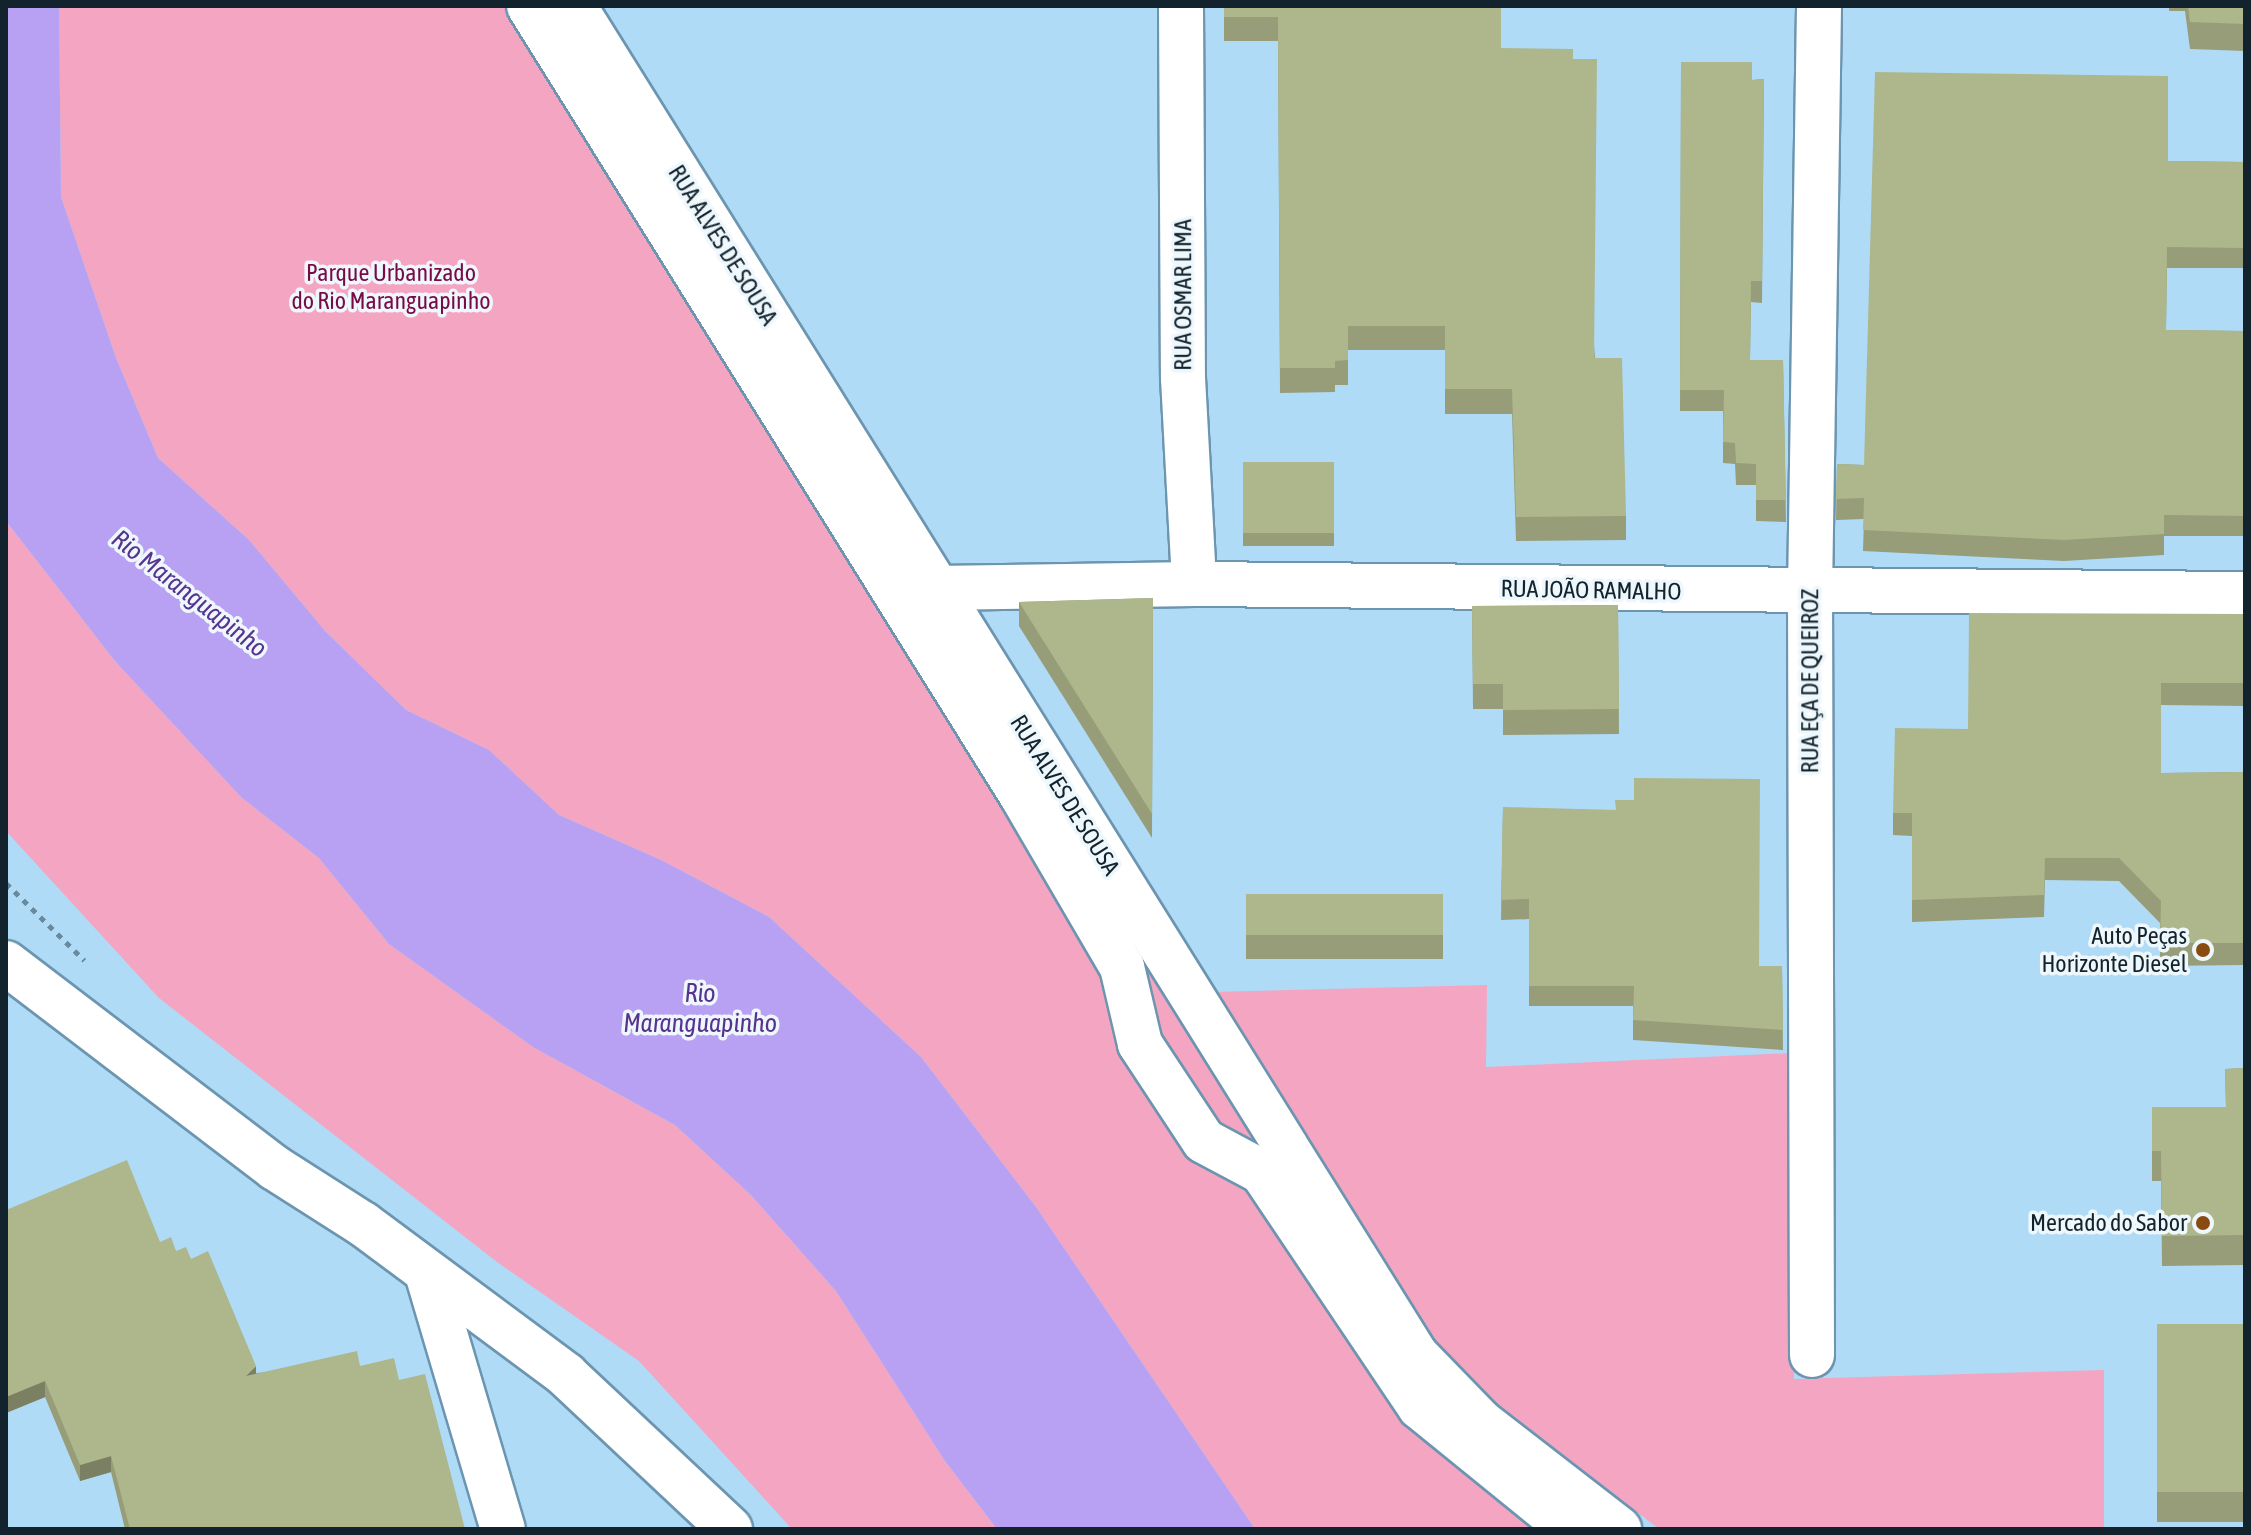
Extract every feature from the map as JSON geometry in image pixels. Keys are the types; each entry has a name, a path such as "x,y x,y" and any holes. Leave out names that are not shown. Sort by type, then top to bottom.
{"street":[{"path":"529,6 1022,796 1122,967 1140,1044 1204,1141 1262,1172 1420,1407 1570,1529"},
{"name":"RUA ALVES DE SOUSA","path":"574,6 1416,1355 1481,1422 1619,1529"},
{"name":"RUA OSMAR LIMA","path":"1181,6 1183,378 1194,584"},
{"name":"RUA EÇA DE QUEIROZ","path":"1812,1355 1810,593 1819,6"},
{"name":"RUA JOÃO RAMALHO","path":"936,588 1194,584 1810,593 2245,594"},
{"path":"6,963 275,1168 427,1273 566,1375 730,1529"},
{"path":"427,1273 503,1529"}],"green space":[{"name":"Parque Urbanizado do Rio Maranguapinho","path":"59,6 547,6 1362,1315 1588,1529 1255,1529 1036,1207 921,1057 769,917 661,860 559,815 489,750 406,710 325,631 249,540 158,458 116,358 61,197"},
{"path":"6,521 115,661 241,797 319,858 389,944 533,1047 675,1125 751,1195 836,1291 945,1461 997,1529 792,1529 639,1361 497,1262 159,998 6,831"},
{"path":"1487,985 1486,1067 1792,1053 1794,1379 2104,1370 2104,1529 1659,1529 1462,1376 1395,1286 1211,992"}],"water":[{"name":"Rio Maranguapinho","path":"6,6 59,6 61,197 116,358 158,458 249,540 325,631 406,710 489,750 559,815 661,860 769,917 921,1057 1036,1207 1255,1529 997,1529 945,1461 836,1291 751,1195 675,1125 533,1047 389,944 319,858 241,797 115,661 6,521"}],"building":[{"path":"1224,6 1501,6 1501,48 1573,49 1573,59 1597,59 1594,358 1622,358 1626,516 1516,517 1512,389 1445,389 1445,326 1348,326 1348,360 1335,361 1335,368 1280,368 1278,17 1224,17"},
{"path":"2188,6 2245,6 2245,24 2190,22"},
{"path":"1681,62 1752,62 1752,80 1764,79 1762,281 1751,281 1750,360 1783,360 1786,500 1756,500 1756,464 1736,463 1735,443 1723,442 1724,390 1680,390"},
{"path":"1875,72 2168,76 2168,161 2245,162 2245,248 2167,247 2166,330 2245,331 2245,516 2164,515 2164,534 2064,540 1863,530 1864,498 1836,499 1837,464 1864,465"},
{"path":"1243,462 1334,462 1334,533 1243,533"},
{"path":"1153,598 1152,814 1019,602"},
{"path":"1618,605 1619,709 1503,710 1503,684 1473,684 1472,606"},
{"path":"1969,613 2245,614 2245,683 2161,683 2161,773 2245,772 2245,943 2160,943 2161,901 2119,858 2045,858 2044,895 1912,900 1912,813 1893,813 1895,728 1968,729"},
{"path":"1634,778 1760,779 1759,966 1782,966 1783,1030 1633,1020 1634,986 1529,986 1529,899 1501,900 1503,807 1616,810 1615,800 1634,800"},
{"path":"1246,894 1443,894 1443,935 1246,935"},
{"path":"2245,1068 2245,1235 2162,1236 2161,1151 2152,1151 2152,1107 2226,1107 2225,1069"},
{"path":"127,1160 160,1242 171,1237 176,1251 186,1247 191,1259 208,1251 256,1366 246,1376 357,1351 360,1366 394,1358 399,1380 425,1374 465,1529 130,1529 111,1456 80,1465 45,1381 6,1397 6,1210"},
{"path":"2157,1324 2245,1324 2245,1492 2157,1492"}],"place":[{"name":"Auto Peças Horizonte Diesel","path":"2203,950"},
{"name":"Mercado do Sabor","path":"2203,1223"}]}
